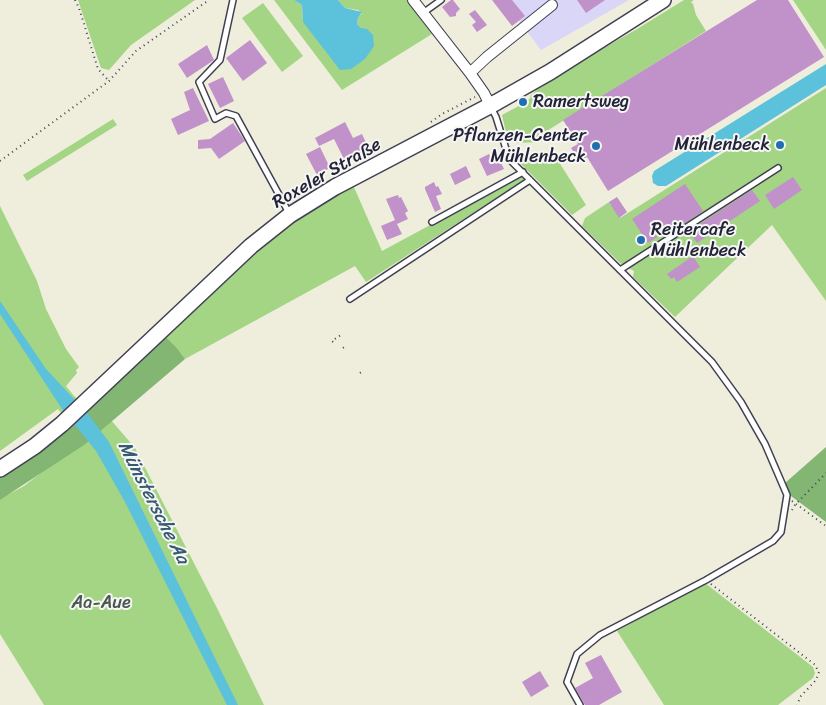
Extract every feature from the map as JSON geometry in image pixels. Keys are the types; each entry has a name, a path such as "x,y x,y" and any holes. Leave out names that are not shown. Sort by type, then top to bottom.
{"main road":[{"name":"Roxeler Straße","path":"0,468 35,446 62,424 251,246 290,215 335,187 490,106 550,72 664,0"}],"street":[{"path":"413,0 470,73 484,93 490,106"},
{"path":"470,73 555,2"}],"lane":[{"path":"233,0 220,60 199,82 215,119 226,113 236,116 290,215"},
{"path":"423,13 441,0"},
{"path":"490,106 496,116 512,162 712,362 742,402 760,435 786,495 781,532 773,542 706,580 600,635 577,654 567,682 580,705"},
{"path":"620,270 778,168"},
{"path":"432,222 523,172"},
{"path":"350,298 530,180"}],"path":[{"path":"75,0 98,69 109,81"},
{"path":"0,161 109,81 136,51 209,0"},
{"path":"333,342 341,335"},
{"path":"343,348 348,344"},
{"path":"360,373 364,370"},
{"path":"795,505 826,473"},
{"path":"786,495 795,505 826,526"},
{"path":"706,580 814,664 818,672 816,680 801,696 797,705"}],"shaded area":[{"path":"503,0 629,0 541,50"}],"green space":[{"path":"78,0 195,0 131,45 109,70 101,68"},
{"path":"274,0 294,0 302,5 303,22 361,28 357,24 358,18 362,13 358,10 345,8 338,0 407,0 432,34 342,90"},
{"path":"684,0 694,0 691,2 696,15 706,31 542,134 545,139 541,142 514,143 507,137 502,115 526,102 546,81"},
{"path":"793,0 826,0 826,50"},
{"path":"263,3 303,56 282,72 242,18"},
{"name":"Mühlenbeck","path":"826,88 826,301 772,225 675,317 633,277 634,271 620,263 582,226 585,218 609,202 620,218"},
{"path":"113,119 117,125 27,181 23,175"},
{"path":"552,151 586,205 572,215 512,155"},
{"path":"521,176 524,180 366,282 355,266 185,359 165,336 297,216 353,185 382,251"},
{"name":"Aa-Aue","path":"0,206 37,281 46,309 66,349 79,367 76,370 77,373 66,386 74,396 98,417 104,412 135,448 218,610 264,705 44,705 0,634 0,499 24,486 83,441 58,409 0,451"},
{"path":"165,336 185,359 84,445 0,500 0,473"},
{"path":"826,447 826,522 791,496 785,483"},
{"path":"705,583 813,667 815,673 813,678 778,705 664,705 617,631"}],"water":[{"path":"294,0 338,0 345,8 362,12 357,24 361,28 367,29 373,35 374,46 365,59 351,69 340,70 303,22 302,5"},
{"path":"826,64 826,85 666,186 658,186 653,183 652,176 654,171"},
{"path":"0,301 46,369 88,414 109,442 238,705 227,705 125,502 96,451 62,409 0,314"}],"building":[{"path":"451,0 460,9 456,16 450,17 442,7"},
{"path":"492,0 512,0 525,16 512,26"},
{"path":"577,0 605,0 586,13"},
{"path":"757,0 788,0 824,57 608,191 587,157 580,161 571,148 578,144 563,120"},
{"path":"475,10 487,25 477,32 472,25 476,22 469,14"},
{"path":"250,40 267,63 243,81 226,58"},
{"path":"207,45 214,60 187,78 178,64"},
{"path":"223,77 234,101 220,108 208,84"},
{"path":"193,88 209,121 178,135 171,119 190,110 184,92"},
{"path":"345,122 353,138 362,134 369,149 345,161 334,139 319,146 315,138"},
{"path":"233,123 245,141 219,159 211,148 198,149 198,140 210,139"},
{"path":"320,147 330,168 317,175 306,154"},
{"path":"489,154 492,160 498,157 504,169 487,176 479,159"},
{"path":"466,166 471,177 455,185 450,174"},
{"path":"793,177 802,190 774,209 765,195"},
{"path":"434,182 442,194 436,196 441,209 435,212 425,189 425,187"},
{"path":"685,184 703,211 684,224 682,220 648,243 632,219"},
{"path":"752,190 760,201 697,243 689,231"},
{"path":"398,195 408,211 405,213 408,219 397,224 402,234 387,240 381,226 395,220 386,199"},
{"path":"617,197 627,212 619,218 609,202"},
{"path":"693,256 700,267 677,282 674,277 671,279 667,274"},
{"path":"601,655 622,692 599,705 585,705 575,688 593,678 585,663"},
{"path":"540,671 549,686 531,697 522,682"}],"place":[{"name":"Ramertsweg","path":"523,102"},
{"name":"Mühlenbeck","path":"780,145"},
{"name":"Pflanzen-Center Mühlenbeck","path":"596,146"},
{"name":"Reitercafe Mühlenbeck","path":"641,240"}],"water label":[{"name":"Münstersche Aa","path":"153,503"}]}
